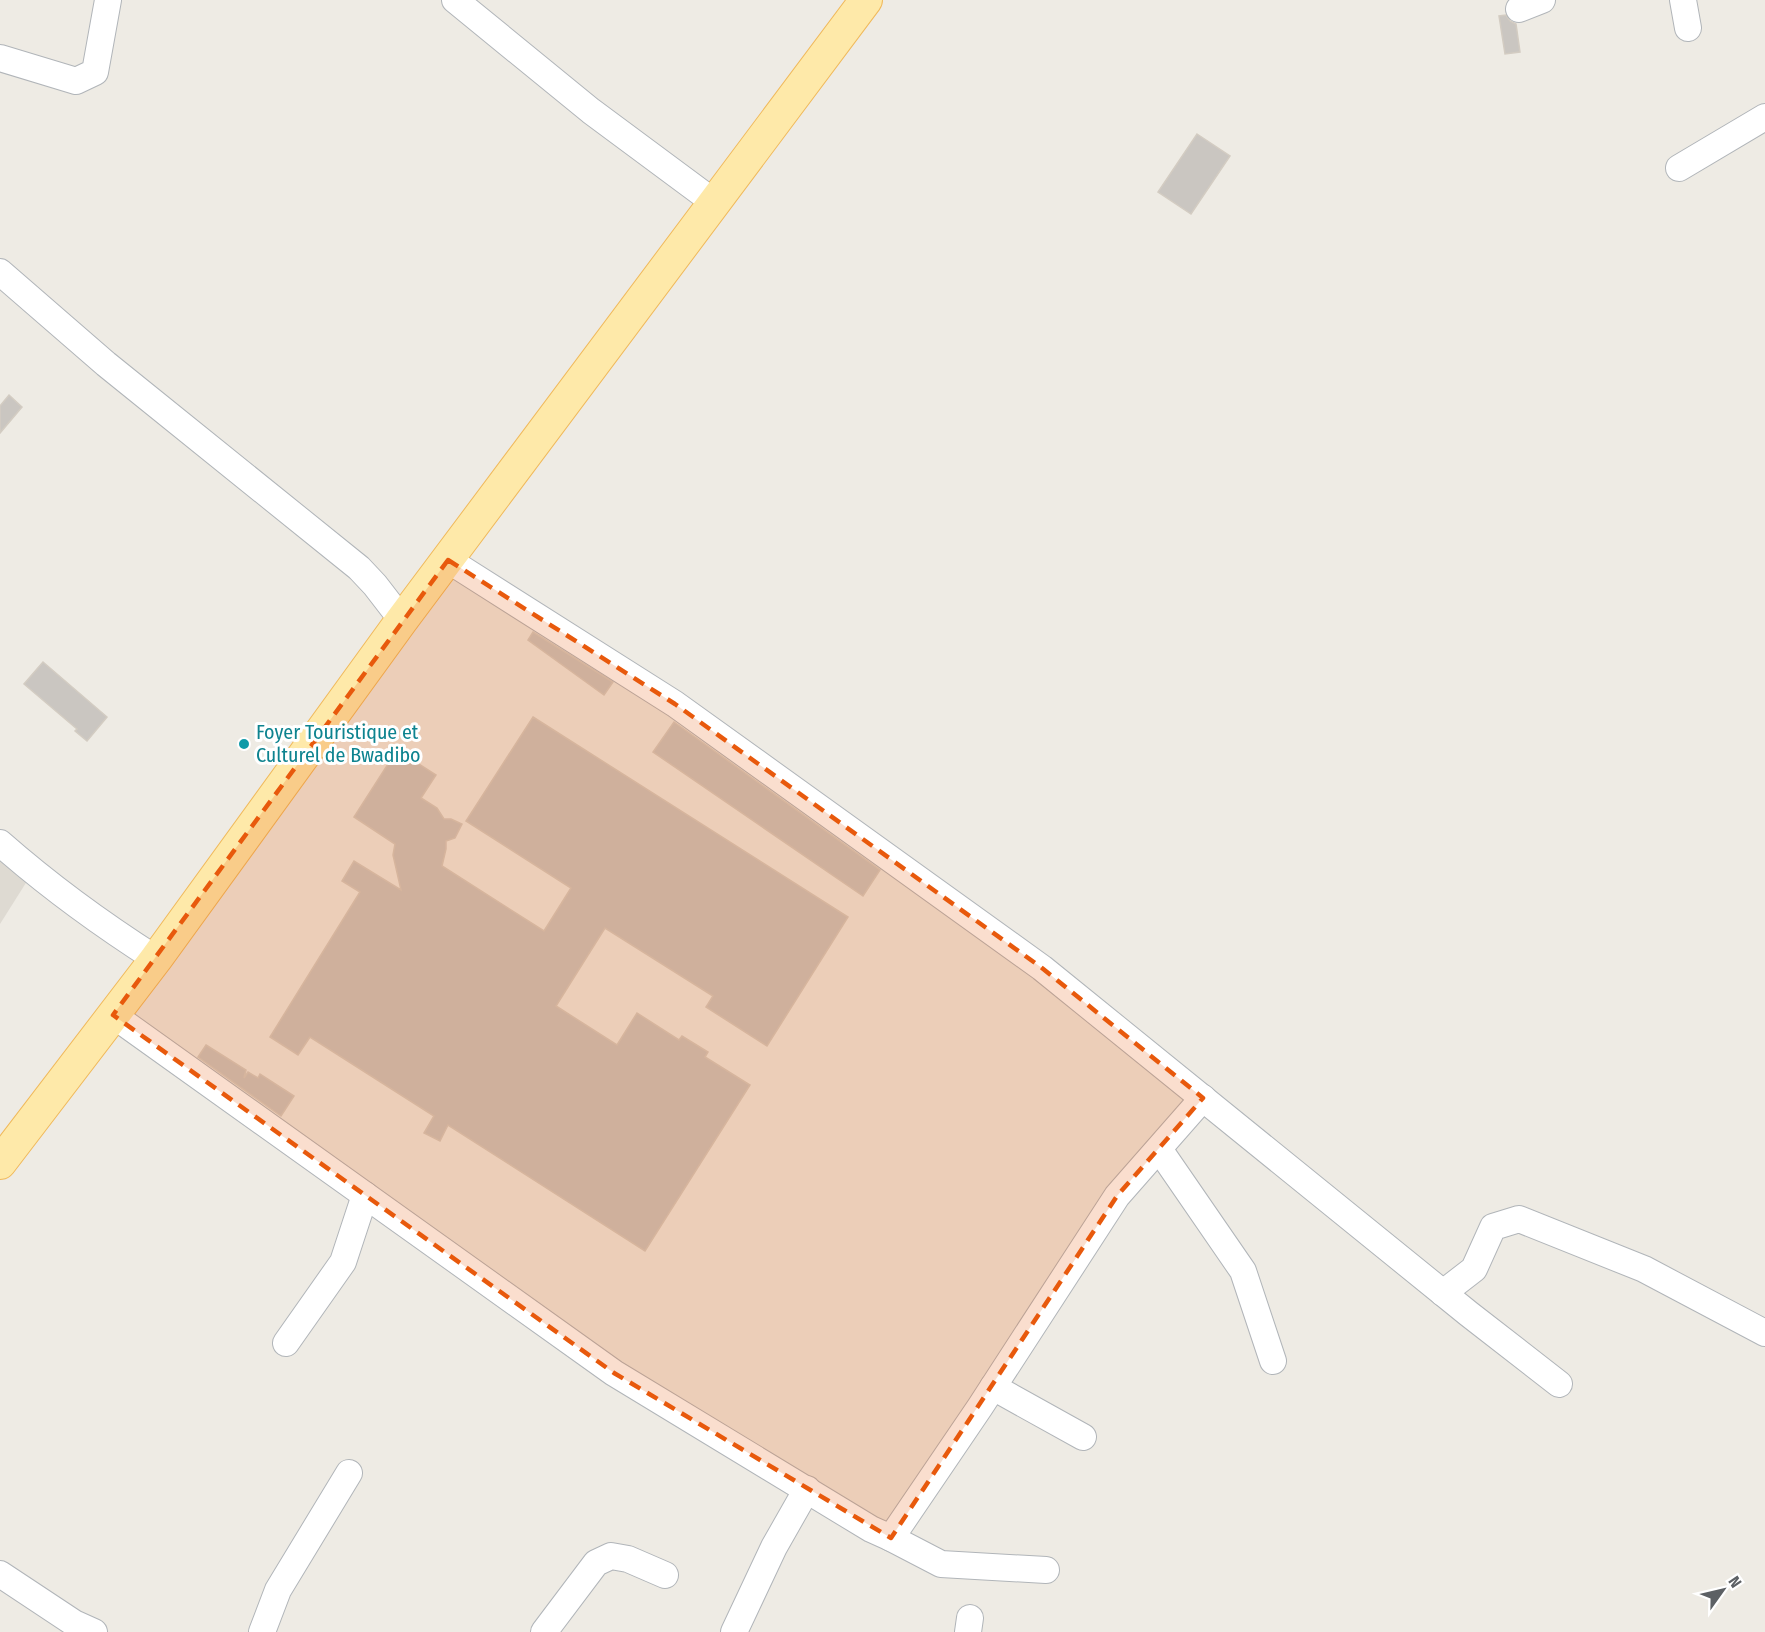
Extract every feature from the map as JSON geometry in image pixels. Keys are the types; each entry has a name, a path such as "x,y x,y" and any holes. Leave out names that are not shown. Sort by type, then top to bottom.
{"main road":[{"path":"0,1163 156,959 402,620 866,0"}],"street":[{"path":"0,58 76,81 95,72 108,0"},
{"path":"455,0 591,111 715,203"},
{"path":"1683,0 1688,28"},
{"path":"1679,168 1765,117"},
{"path":"0,272 106,364 359,568 402,620"},
{"path":"448,560 675,704 1042,968 1443,1293 1560,1384"},
{"path":"0,843 58,892 108,929 156,959"},
{"path":"114,1015 614,1373 871,1529 941,1564 1046,1570"},
{"path":"891,1538 993,1387 1117,1196 1203,1098"},
{"path":"1159,1149 1242,1271 1273,1361"},
{"path":"286,1343 343,1262 365,1195"},
{"path":"1443,1293 1474,1269 1493,1227 1519,1219 1644,1269 1765,1333"},
{"path":"993,1387 1083,1437"},
{"path":"262,1632 278,1590 349,1473"},
{"path":"734,1632 774,1547 807,1489"},
{"path":"544,1632 596,1563 611,1556 628,1559 665,1575"},
{"path":"0,1574 74,1623 94,1632"}],"highlighted area":[{"path":"448,560 675,704 1042,968 1203,1098 1117,1196 891,1538 614,1373 113,1015"}],"shaded area":[{"path":"0,850 29,878 0,924"}],"building":[{"path":"1506,15 1516,24 1520,52 1505,54 1499,16"},
{"path":"1197,134 1230,156 1191,214 1158,192"},
{"path":"9,395 22,407 0,433 0,406"},
{"path":"533,632 613,682 604,695 528,640"},
{"path":"43,662 107,717 87,741 75,731 77,729 24,684"},
{"path":"533,717 848,917 767,1046 706,1007 713,996 605,928 556,1006 617,1045 637,1013 679,1040 682,1036 708,1052 705,1057 750,1085 645,1251 448,1125 440,1141 424,1133 434,1116 310,1037 298,1055 270,1037 360,892 342,881 354,861 401,890 393,855 395,844 354,817 397,750 436,775 421,798 437,808 444,819 451,819 462,824 455,838 446,841 442,866 544,931 571,888 466,821"},
{"path":"674,722 880,870 863,896 653,752"},
{"path":"206,1045 246,1070 244,1078 248,1072 258,1078 260,1074 294,1096 281,1116 198,1057"}],"place":[{"name":"Foyer Touristique et Culturel de Bwadibo","path":"244,744"}]}
